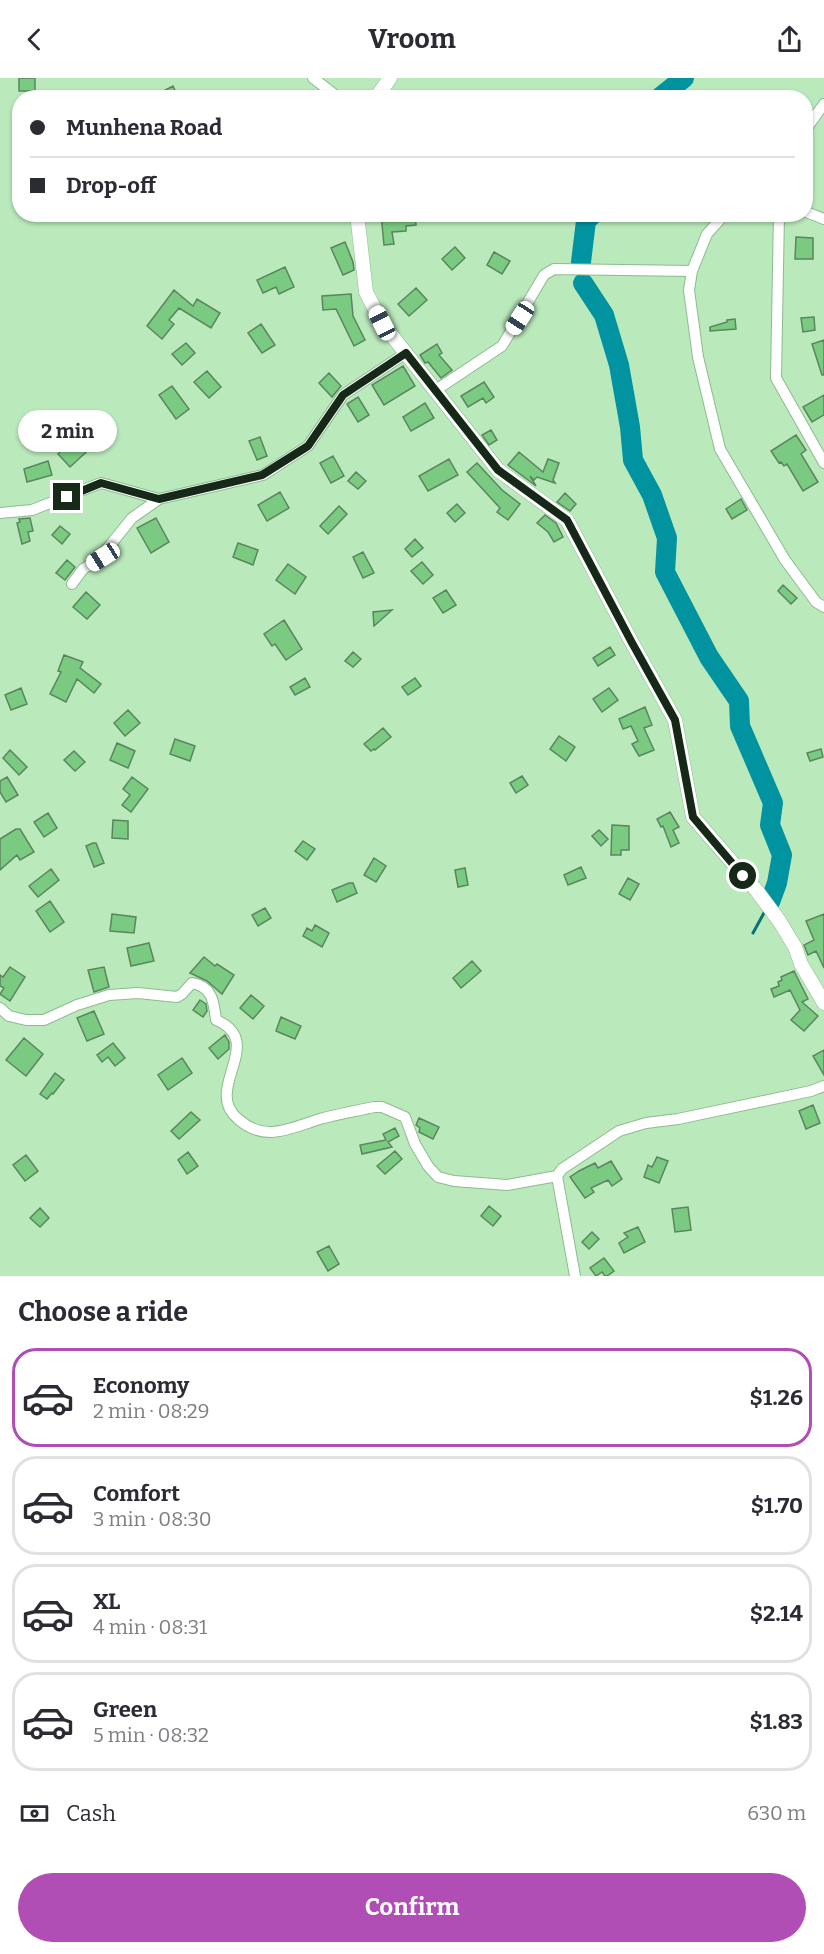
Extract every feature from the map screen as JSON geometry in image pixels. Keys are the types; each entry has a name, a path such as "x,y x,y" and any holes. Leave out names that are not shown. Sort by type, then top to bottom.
{"street":[{"path":"314,78 329,90"},
{"path":"813,119 824,104"},
{"path":"358,222 366,292 382,323 498,470 567,520 675,720 693,817 780,922 824,1003"},
{"path":"718,222 707,234 692,271 689,290 698,357 720,449 785,560 816,602 824,607"},
{"path":"780,222 776,378 824,463"},
{"path":"436,390 502,346 544,275 554,269 692,271"},
{"path":"72,584 83,569 103,557 132,518 159,499 262,475 308,446 343,395 406,353"},
{"path":"0,513 32,510 101,483 159,499"},
{"path":"0,1008 9,1016 26,1020 44,1020 77,1005 109,995 138,993 177,997 192,983 199,984 208,990 213,998 216,1020 232,1029 237,1038 238,1048 226,1088 227,1106 236,1118 262,1132 278,1132 322,1119 382,1107 405,1117 415,1144 428,1166 438,1177 454,1181 507,1185 557,1176 562,1169 619,1131 646,1123 678,1119 811,1091 824,1086"},
{"path":"557,1176 575,1276"}],"building":[{"path":"19,78 35,78 35,90 19,90"},
{"path":"382,222 416,222 416,225 406,226 406,231 392,232 394,244 384,245"},
{"path":"796,237 813,238 813,259 795,259"},
{"path":"345,242 354,270 343,275 331,248"},
{"path":"455,247 465,258 452,270 442,259"},
{"path":"494,252 510,261 502,274 487,265"},
{"path":"285,267 294,287 279,294 276,287 263,293 257,280"},
{"path":"416,288 427,300 409,316 398,304"},
{"path":"174,290 193,306 197,299 220,313 211,328 179,308 169,320 174,324 162,339 147,326"},
{"path":"351,294 353,316 365,340 354,346 336,309 323,310 322,296"},
{"path":"814,317 815,330 803,332 801,318"},
{"path":"735,319 736,329 710,331 710,327"},
{"path":"261,324 275,345 262,353 248,333"},
{"path":"824,340 824,375 822,375 812,344"},
{"path":"186,343 195,353 182,365 172,354"},
{"path":"437,344 442,353 439,355 452,370 441,378 420,355"},
{"path":"403,366 415,386 384,405 372,385"},
{"path":"207,371 221,387 209,398 194,382"},
{"path":"329,373 341,386 332,397 319,383"},
{"path":"484,382 494,397 486,403 483,398 468,407 461,396"},
{"path":"172,386 189,409 176,419 159,395"},
{"path":"824,395 824,415 812,422 803,407"},
{"path":"358,397 369,415 358,422 347,404"},
{"path":"425,403 434,418 411,431 403,417"},
{"path":"81,430 95,444 70,467 58,454"},
{"path":"491,430 497,440 489,445 482,435"},
{"path":"796,435 806,450 801,454 818,482 803,491 787,464 784,466 781,462 779,463 771,451"},
{"path":"260,437 267,456 257,460 249,441"},
{"path":"519,452 543,472 548,459 559,463 553,480 555,483 537,477 534,480 530,476 536,486 508,465"},
{"path":"333,456 344,476 331,483 320,463"},
{"path":"449,459 458,475 428,491 419,476"},
{"path":"48,461 52,475 27,482 24,469"},
{"path":"477,463 502,490 520,504 508,520 497,512 500,508 467,472"},
{"path":"356,472 366,481 358,489 348,481"},
{"path":"280,492 289,508 267,521 258,505"},
{"path":"565,493 576,504 570,511 557,502"},
{"path":"741,499 747,510 732,519 726,509"},
{"path":"457,504 465,513 455,522 447,513"},
{"path":"339,506 347,514 328,534 320,526"},
{"path":"545,515 556,523 563,537 554,542 548,532 537,523"},
{"path":"30,518 33,531 28,532 30,541 22,544 17,523 20,522 19,519"},
{"path":"156,518 169,542 151,553 137,528"},
{"path":"60,526 70,534 62,544 52,535"},
{"path":"415,539 423,548 412,557 405,549"},
{"path":"238,543 258,550 253,565 233,557"},
{"path":"363,552 374,573 363,578 353,557"},
{"path":"67,560 75,567 65,580 56,573"},
{"path":"422,562 433,575 423,584 411,571"},
{"path":"288,564 306,577 295,594 276,580"},
{"path":"783,585 797,598 791,604 778,591"},
{"path":"446,590 456,605 443,613 433,598"},
{"path":"86,592 100,605 87,619 73,607"},
{"path":"392,610 374,626 373,612"},
{"path":"284,620 302,649 286,660 275,644 272,646 264,634"},
{"path":"610,647 615,655 598,666 593,658"},
{"path":"353,652 361,659 353,667 345,661"},
{"path":"64,655 83,662 80,668 101,684 94,693 77,679 66,702 50,694 61,672 58,671"},
{"path":"305,678 310,687 295,695 290,687"},
{"path":"415,678 421,686 408,695 402,687"},
{"path":"21,688 27,704 11,710 5,695"},
{"path":"609,688 618,700 602,712 593,699"},
{"path":"645,707 652,725 644,728 654,750 639,756 632,744 638,741 631,726 623,729 619,719"},
{"path":"128,710 140,723 125,736 114,723"},
{"path":"383,728 391,737 371,751 364,744"},
{"path":"559,736 575,747 566,761 550,749"},
{"path":"175,739 195,746 190,761 170,754"},
{"path":"117,743 135,751 128,768 110,760"},
{"path":"821,749 823,757 810,761 807,753"},
{"path":"10,750 27,767 19,775 3,758"},
{"path":"74,751 85,762 75,771 64,760"},
{"path":"522,776 528,785 516,793 510,783"},
{"path":"7,777 18,795 6,802 0,792 0,781"},
{"path":"132,777 148,789 131,812 122,805 130,795 123,789"},
{"path":"670,812 679,827 673,830 679,843 671,847 663,826 661,827 657,819"},
{"path":"48,813 57,828 44,837 34,822"},
{"path":"113,820 128,821 128,839 112,838"},
{"path":"612,825 629,826 629,850 621,850 621,855 611,855"},
{"path":"20,829 34,852 20,860 17,855 0,870 0,839"},
{"path":"599,830 608,839 601,846 592,836"},
{"path":"303,841 315,849 307,860 295,851"},
{"path":"96,843 104,863 94,867 86,846"},
{"path":"374,858 386,866 376,882 364,875"},
{"path":"581,867 586,878 568,885 564,875"},
{"path":"465,868 468,885 458,887 455,870"},
{"path":"51,869 59,880 38,897 29,886"},
{"path":"628,878 639,884 630,900 619,894"},
{"path":"353,883 357,893 337,902 332,890"},
{"path":"50,901 64,922 50,932 36,911"},
{"path":"265,908 271,918 258,926 252,915"},
{"path":"112,914 136,917 134,933 110,931"},
{"path":"824,914 824,968 816,951 808,955 804,945 814,940 806,921"},
{"path":"315,925 329,933 322,947 303,936 307,928 312,931"},
{"path":"149,943 154,961 131,966 127,948"},
{"path":"204,957 215,966 217,964 234,975 222,994 207,981 190,973"},
{"path":"472,961 481,971 461,988 453,978"},
{"path":"10,967 25,977 10,1001 0,994 4,988 0,986 0,975 3,977"},
{"path":"104,967 109,987 94,992 88,970"},
{"path":"794,971 808,999 802,1002 818,1016 804,1031 791,1020 800,1010 790,990 774,997 771,989 779,986 778,982 782,980 781,977"},
{"path":"251,995 264,1006 253,1019 240,1008"},
{"path":"200,1000 206,1004 207,1011 203,1017 193,1010"},
{"path":"94,1011 104,1034 87,1041 77,1018"},
{"path":"281,1017 301,1026 295,1039 276,1031"},
{"path":"225,1035 229,1042 229,1049 218,1059 209,1048"},
{"path":"24,1038 43,1054 26,1076 6,1060"},
{"path":"113,1043 125,1058 115,1066 108,1057 102,1062 97,1055"},
{"path":"824,1050 824,1075 813,1056"},
{"path":"182,1058 192,1073 168,1090 158,1075"},
{"path":"55,1073 64,1080 47,1099 40,1094"},
{"path":"813,1105 820,1123 806,1129 799,1111"},
{"path":"191,1112 200,1120 179,1139 171,1131"},
{"path":"419,1118 439,1127 433,1139 419,1132 420,1128 416,1125"},
{"path":"395,1128 399,1136 388,1142 392,1147 362,1154 360,1145 386,1140 383,1134"},
{"path":"395,1151 402,1159 385,1174 377,1166"},
{"path":"188,1152 198,1166 187,1174 178,1160"},
{"path":"26,1155 38,1171 25,1181 13,1165"},
{"path":"657,1157 668,1161 659,1183 644,1177 648,1165 652,1167"},
{"path":"611,1161 622,1179 612,1186 608,1180 591,1188 594,1192 585,1198 570,1177 595,1163 598,1168"},
{"path":"489,1206 501,1216 493,1226 481,1216"},
{"path":"688,1207 691,1230 675,1232 672,1209"},
{"path":"40,1208 49,1218 40,1227 30,1218"},
{"path":"638,1227 645,1242 624,1253 619,1243 628,1237 624,1233"},
{"path":"592,1232 599,1239 589,1249 582,1242"},
{"path":"329,1246 339,1264 328,1271 317,1252"},
{"path":"604,1258 614,1271 607,1276 602,1272 596,1276 590,1268"}],"waterway":[{"path":"669,90 684,78"},
{"path":"581,262 586,222"},
{"path":"583,283 604,315 619,365 630,427 633,460 652,495 667,538 665,572 709,657 739,701 740,726 773,803 770,825 782,855 777,883 770,902"},
{"path":"753,933 765,911"}],"route":[{"path":"67,497 101,483 159,499 262,475 308,446 343,395 406,353 498,470 567,520 675,720 693,817 743,876"}]}
